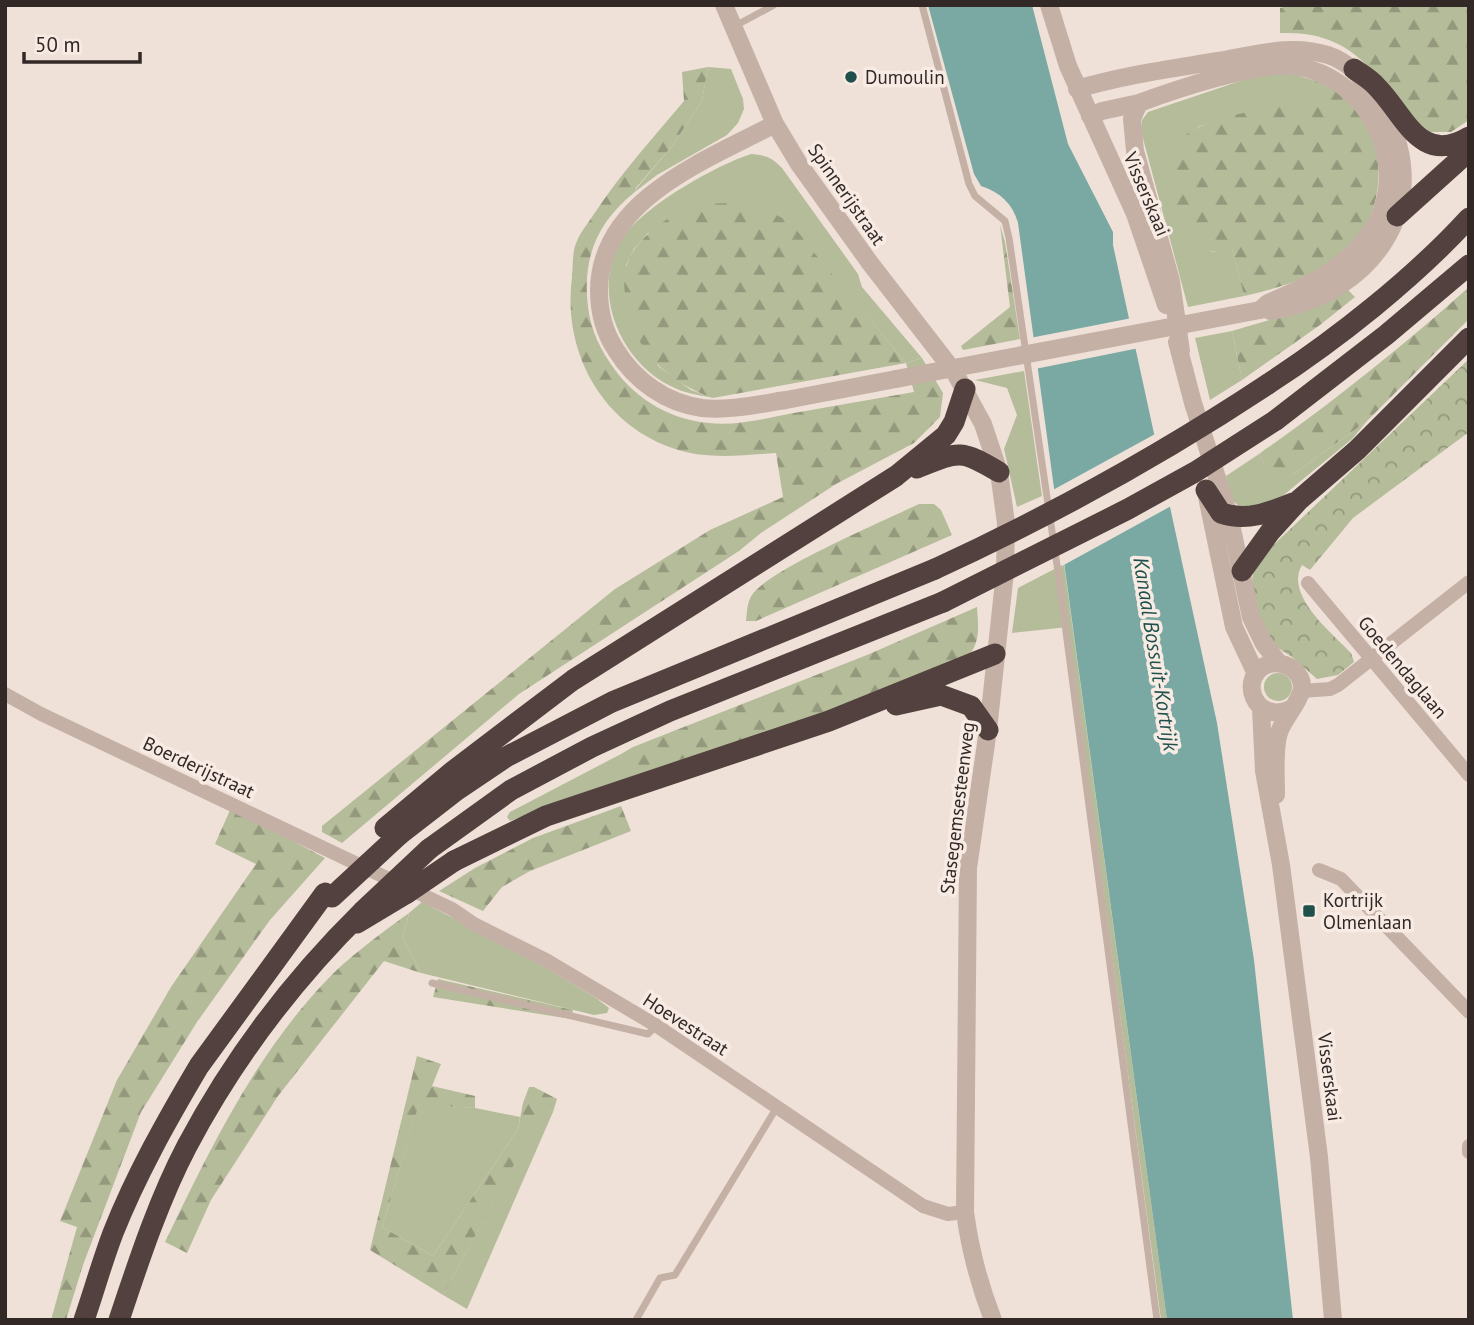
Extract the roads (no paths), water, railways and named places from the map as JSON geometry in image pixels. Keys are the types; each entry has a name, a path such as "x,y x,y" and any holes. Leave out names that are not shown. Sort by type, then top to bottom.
{"highway":[{"path":"1354,69 1376,85 1400,118 1419,137 1440,145 1456,143 1469,136"},
{"path":"1397,216 1469,151"},
{"path":"84,1320 114,1232 161,1132 199,1066 302,926 329,895 347,862 506,757 612,702 935,569 1023,528 1179,442 1312,355 1448,241 1469,218"},
{"path":"118,1320 143,1248 187,1147 244,1051 284,997 343,931 366,913 429,849 511,790 592,747 670,710 943,602 1195,472 1276,419 1387,335 1469,265"},
{"path":"1242,571 1270,532 1299,500 1357,450 1469,338"},
{"path":"392,832 453,771 573,680 896,476 946,435 954,422 965,388"},
{"path":"896,476 956,454 971,456 999,472"},
{"path":"1206,490 1221,513 1229,515 1263,514 1299,500"},
{"path":"366,913 454,861 547,816 829,721 995,654"},
{"path":"829,721 941,695 971,706 988,730"}],"street":[{"name":"Spinnerijstraat","path":"724,5 775,124 799,164 965,388"},
{"name":"Visserskaai","path":"1049,5 1077,89 1135,214 1181,351 1234,627 1256,674"},
{"path":"775,124 650,195 624,220 606,251 600,273 601,312 609,338 624,363 645,384 676,401 703,408 758,404 1260,310 1271,312 1308,301 1351,279 1377,254 1392,229 1397,216 1402,180 1396,138 1380,105 1354,69 1335,58 1316,52 1279,50 1122,76 1077,89"},
{"path":"1090,116 1182,88 1273,67 1304,68 1335,81 1352,94 1371,117 1383,141 1387,161 1386,192 1382,208 1373,229 1359,247"},
{"path":"1139,103 1132,119 1135,151 1171,281 1181,351"},
{"path":"1260,310 1268,303 1330,272 1397,216"},
{"name":"Stasegemsesteenweg","path":"965,388 983,424 999,472 1006,537 1003,595 988,730 968,867 965,1212 979,1284 993,1320"},
{"name":"Visserskaai","path":"1193,403 1229,515 1251,617 1264,644 1279,663"},
{"path":"1301,691 1330,689 1338,685 1469,582"},
{"name":"Goedendaglaan","path":"1308,583 1469,775"},
{"path":"1279,663 1293,669 1301,683 1301,691 1291,709 1276,713 1261,708 1251,691 1256,674 1265,666 1279,663"},
{"name":"Boerderijstraat","path":"5,694 41,715 379,872"},
{"name":"Visserskaai","path":"1261,708 1262,757 1277,840 1319,1157 1333,1320"},
{"name":"Visserskaai","path":"1277,840 1277,739 1283,720 1291,709"},
{"path":"1319,870 1341,879 1469,1012"},
{"name":"Hoevestraat","path":"379,872 546,960 657,1026 923,1206 948,1214 965,1212"},
{"path":"1469,1146 1469,1152"}],"lane":[{"path":"733,27 774,5"},
{"path":"922,5 969,184 975,196 1004,221 1009,238 1059,579 1157,1320"},
{"path":"432,983 578,1016 634,1032 649,1034 657,1026"},
{"path":"636,1320 660,1278 675,1275 777,1107"}],"water":[{"name":"Kanaal Bossuit-Kortrijk","path":"928,5 1032,5 1068,144 1113,232 1113,245 1217,723 1254,960 1293,1320 1167,1320 1018,223 1005,200 981,186 974,174"}],"place":[{"name":"Dumoulin","path":"851,77"},
{"name":"Kortrijk Olmenlaan","path":"1309,911"}]}
